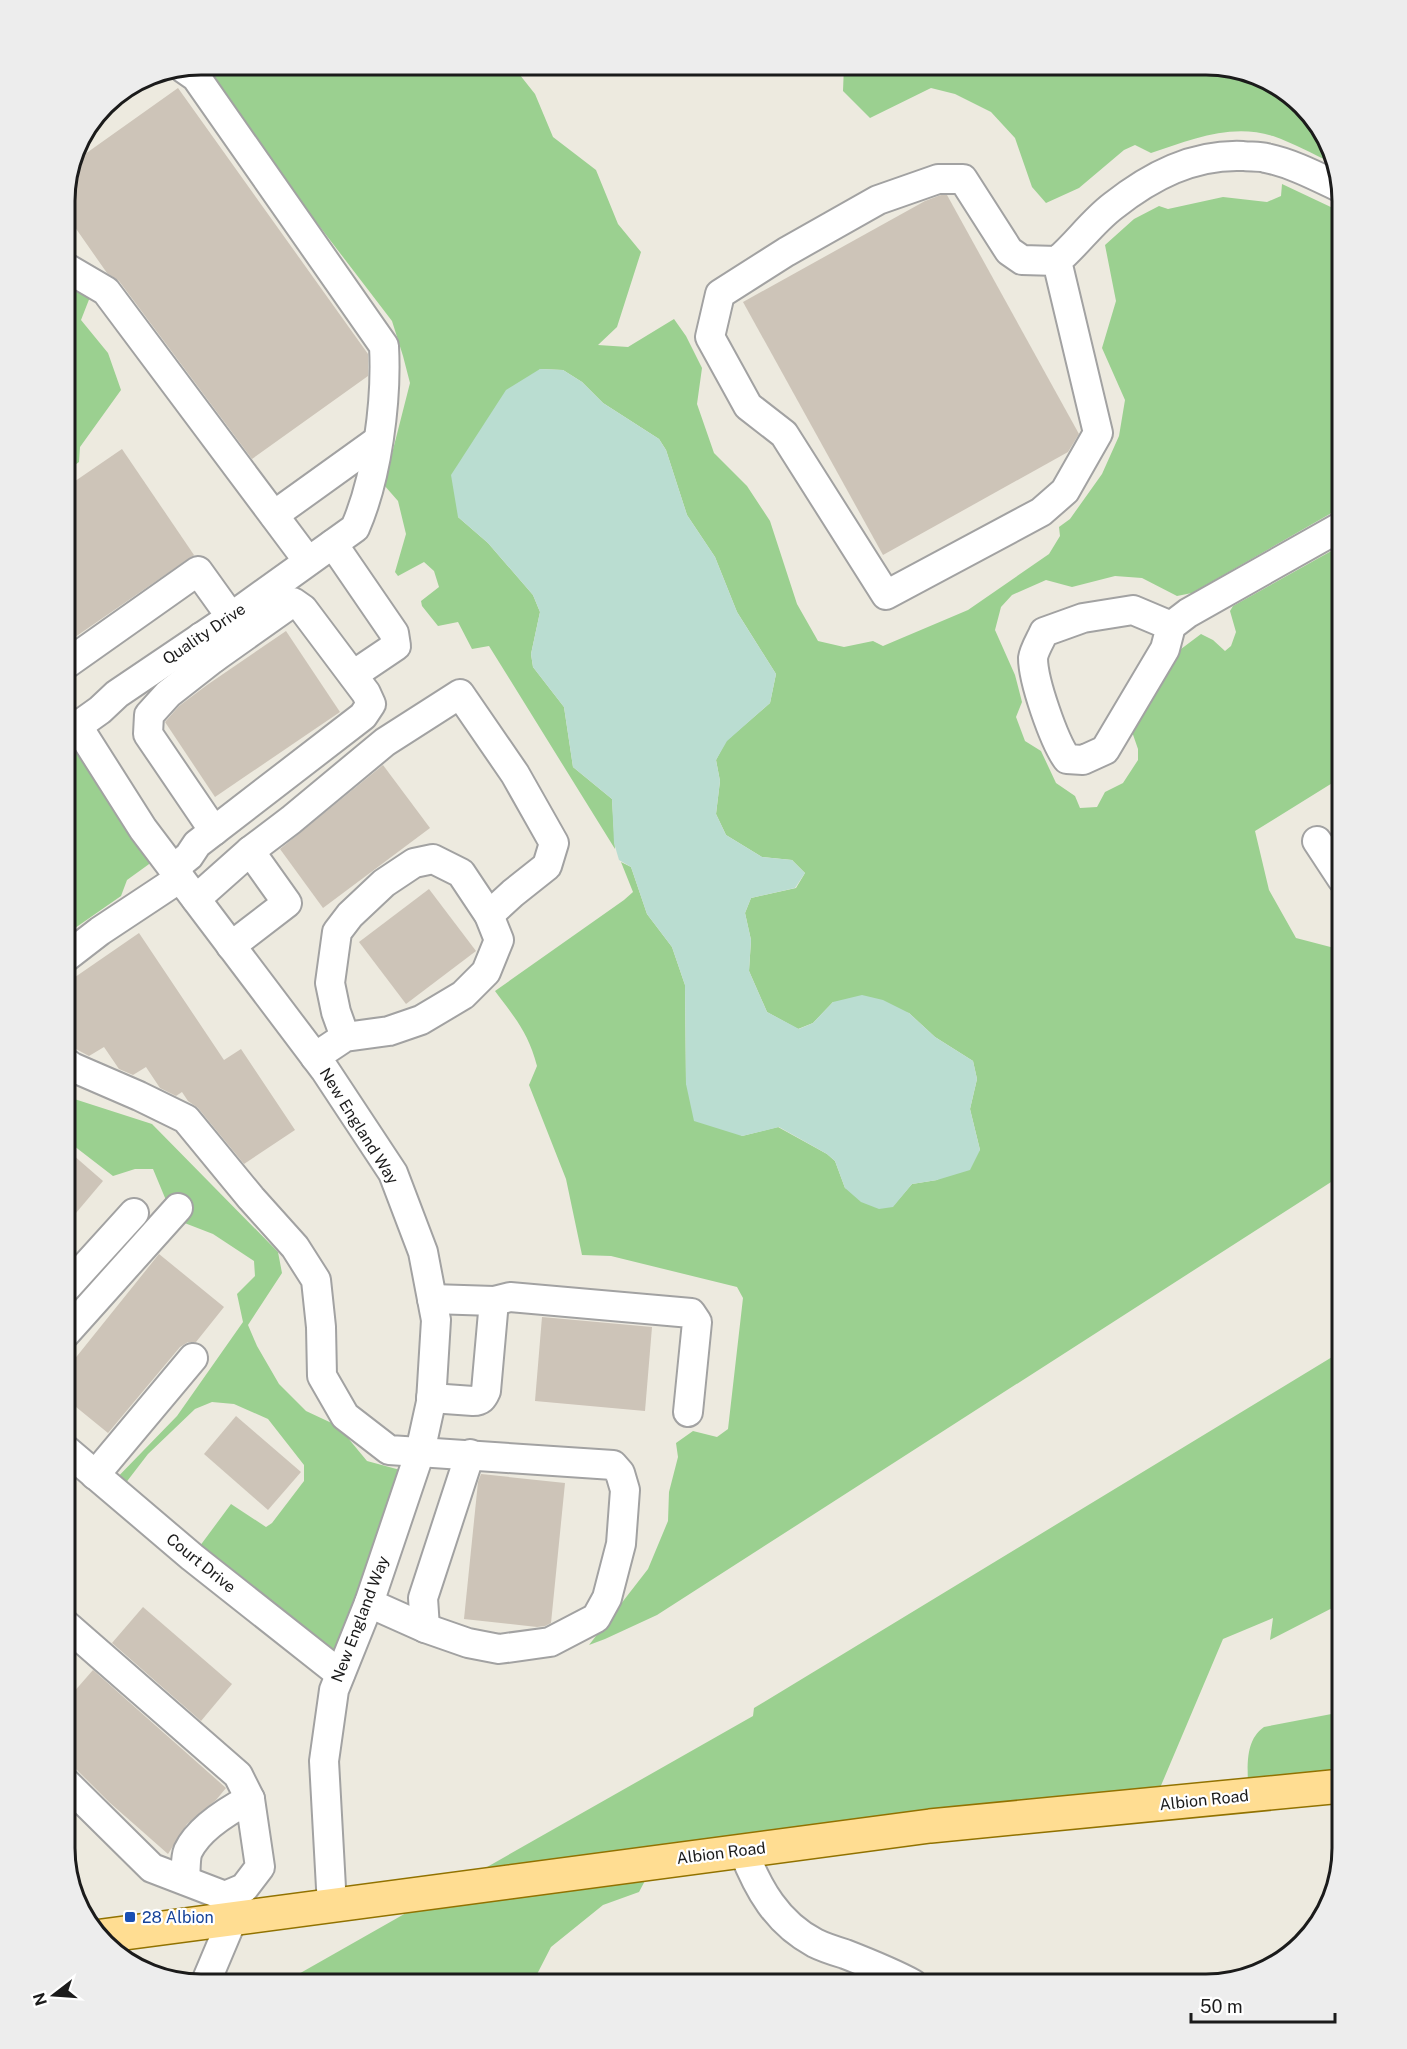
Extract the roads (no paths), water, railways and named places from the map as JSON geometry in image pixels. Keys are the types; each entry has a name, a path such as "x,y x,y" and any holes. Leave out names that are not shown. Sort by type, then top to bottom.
{"main road":[{"name":"Albion Road","path":"110,1934 229,1908 332,1906 930,1826 1332,1787"}],"street":[{"name":"Quality Drive","path":"75,725 100,710 117,694 207,648 231,616 355,528 365,505 377,441 386,376 384,346 192,76"},
{"path":"1057,261 1098,433 1065,490 1041,512 886,595 784,434 748,406 742,396 710,337 720,294 786,252 878,200 938,179 963,179 1009,250 1022,260 1057,261 1111,207 1157,175 1188,162 1222,155 1266,158 1331,182"},
{"path":"75,273 106,291 308,561"},
{"path":"274,515 377,441"},
{"path":"1171,626 1133,610 1083,618 1044,632 1033,656 1040,695 1060,750 1067,759 1083,760 1105,750 1165,650 1171,626 1188,613 1332,532"},
{"path":"333,544 394,633 396,646 353,675"},
{"path":"75,658 198,571 231,616"},
{"path":"183,882 189,856 197,844 214,831 363,716 371,704 366,693 303,609 293,602 207,648 148,715 148,734 214,831"},
{"path":"75,950 100,930 183,882 250,851 385,742 460,694 514,774 554,843 547,866 489,915"},
{"name":"New England Way","path":"75,736 315,1057 393,1173 423,1252 436,1320 431,1398 420,1452 369,1603 334,1690 324,1761 332,1906"},
{"path":"1317,841 1332,864"},
{"path":"231,946 287,903 250,851"},
{"path":"315,1057 345,1037 389,1031 421,1020 463,995 486,972 499,940 489,915 461,873 433,859 414,863 384,883 350,915 338,932 330,983 336,1012 345,1037"},
{"path":"75,1068 186,1119 295,1247 316,1280 321,1327 322,1376 345,1416 389,1450 613,1466 620,1473 625,1490 621,1544 607,1598 596,1618 550,1642 499,1649 468,1643 425,1628 369,1603"},
{"path":"75,1323 178,1208"},
{"path":"75,1278 134,1213"},
{"path":"432,1299 494,1301 510,1297 691,1313 697,1322 688,1412"},
{"path":"431,1398 478,1401 483,1398 486,1391 494,1301"},
{"path":"95,1475 193,1358"},
{"path":"425,1628 423,1598 470,1454"},
{"name":"Court Drive","path":"75,1458 192,1557 340,1674"},
{"path":"75,1634 238,1775 250,1799 260,1867 229,1908 208,1974"},
{"path":"75,1793 152,1868 185,1880 229,1908"},
{"path":"185,1880 187,1852 198,1837 226,1811 250,1799"},
{"path":"743,1850 754,1878 768,1902 790,1926 815,1943 892,1974"}],"place":[{"name":"28 Albion","path":"130,1917"}]}
